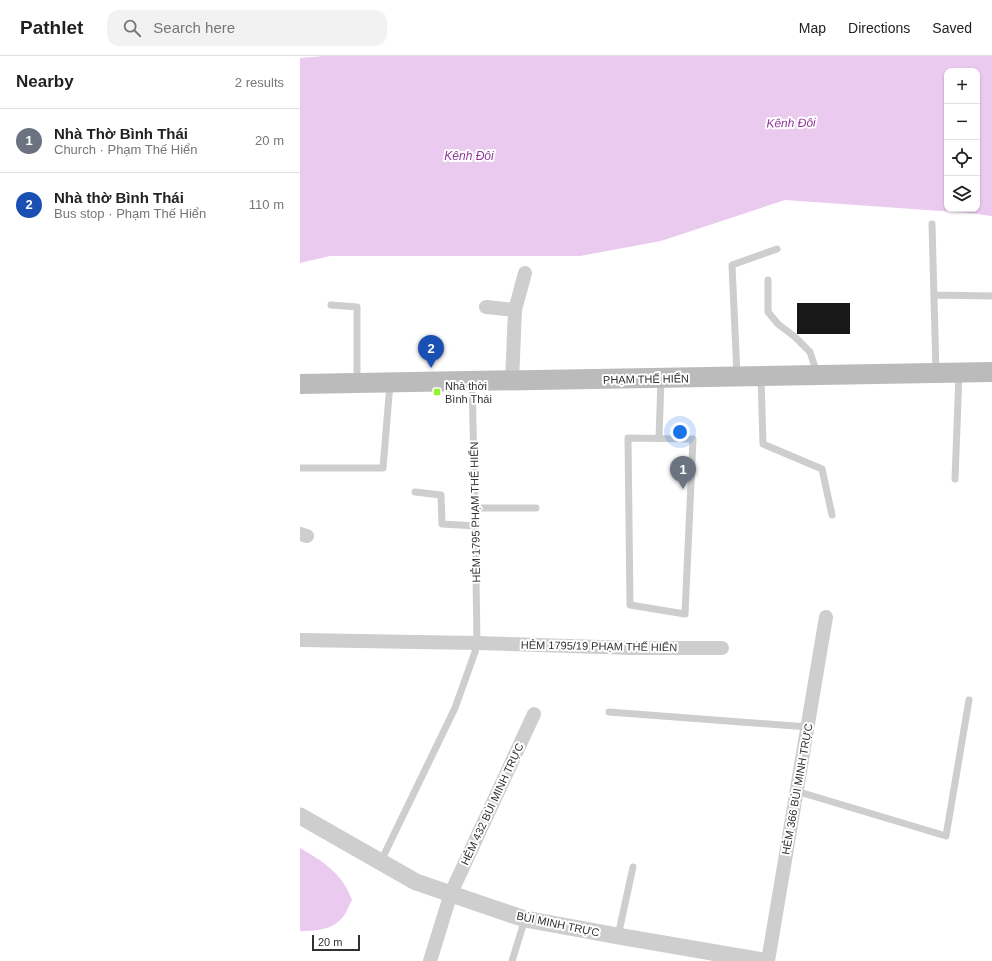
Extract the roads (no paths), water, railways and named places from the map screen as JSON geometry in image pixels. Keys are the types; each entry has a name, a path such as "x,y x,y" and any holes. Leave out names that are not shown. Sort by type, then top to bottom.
{"main road":[{"name":"PHẠM THẾ HIỂN","path":"300,384 661,379 992,372"}],"street":[{"path":"512,381 515,310 525,274"},
{"path":"486,307 515,310"},
{"name":"HẺM 366 BÙI MINH TRỰC","path":"768,961 826,617"},
{"path":"300,640 476,642"},
{"name":"HẺM 1795/19 PHẠM THẾ HIỂN","path":"476,642 630,648 722,648"},
{"name":"HẺM 432 BÙI MINH TRỰC","path":"430,961 451,893 534,714"},
{"name":"BÙI MINH TRỰC","path":"300,816 416,882 525,919 725,958 764,961"}],"lane":[{"path":"932,224 936,372"},
{"path":"737,377 732,265 777,249"},
{"path":"768,280 768,312 778,324 795,337 810,352 818,375"},
{"path":"934,295 992,296"},
{"path":"331,305 357,307 357,383"},
{"path":"955,479 959,372"},
{"path":"761,377 764,444 822,469 832,516"},
{"path":"660,438 661,379"},
{"name":"HẺM 1795 PHẠM THẾ HIỂN","path":"381,861 455,708 475,652 476,508 472,381"},
{"path":"300,468 383,468 390,383"},
{"path":"628,438 660,438 693,439 685,614 630,605 628,438"},
{"path":"415,492 442,495 442,524 476,526"},
{"path":"476,508 536,508"},
{"path":"796,791 946,836 969,700"},
{"path":"609,712 808,727"},
{"path":"618,936 633,867"},
{"path":"512,961 525,919"}],"water":[{"name":"Kênh Đôi","path":"323,56 992,56 992,216 955,212 980,212 980,68 944,68 944,211 785,200 661,241 580,256 330,256 300,263 300,58"},
{"path":"300,848 324,863 337,875 343,882 352,900 346,913 339,921 334,925 323,929 300,931"}],"place":[{"name":"Nhà thờ Bình Thái","path":"431,368"},
{"name":"Nhà thời Bình Thái","path":"437,392"},
{"name":"Nhà Thờ Bình Thái","path":"683,489"}]}
